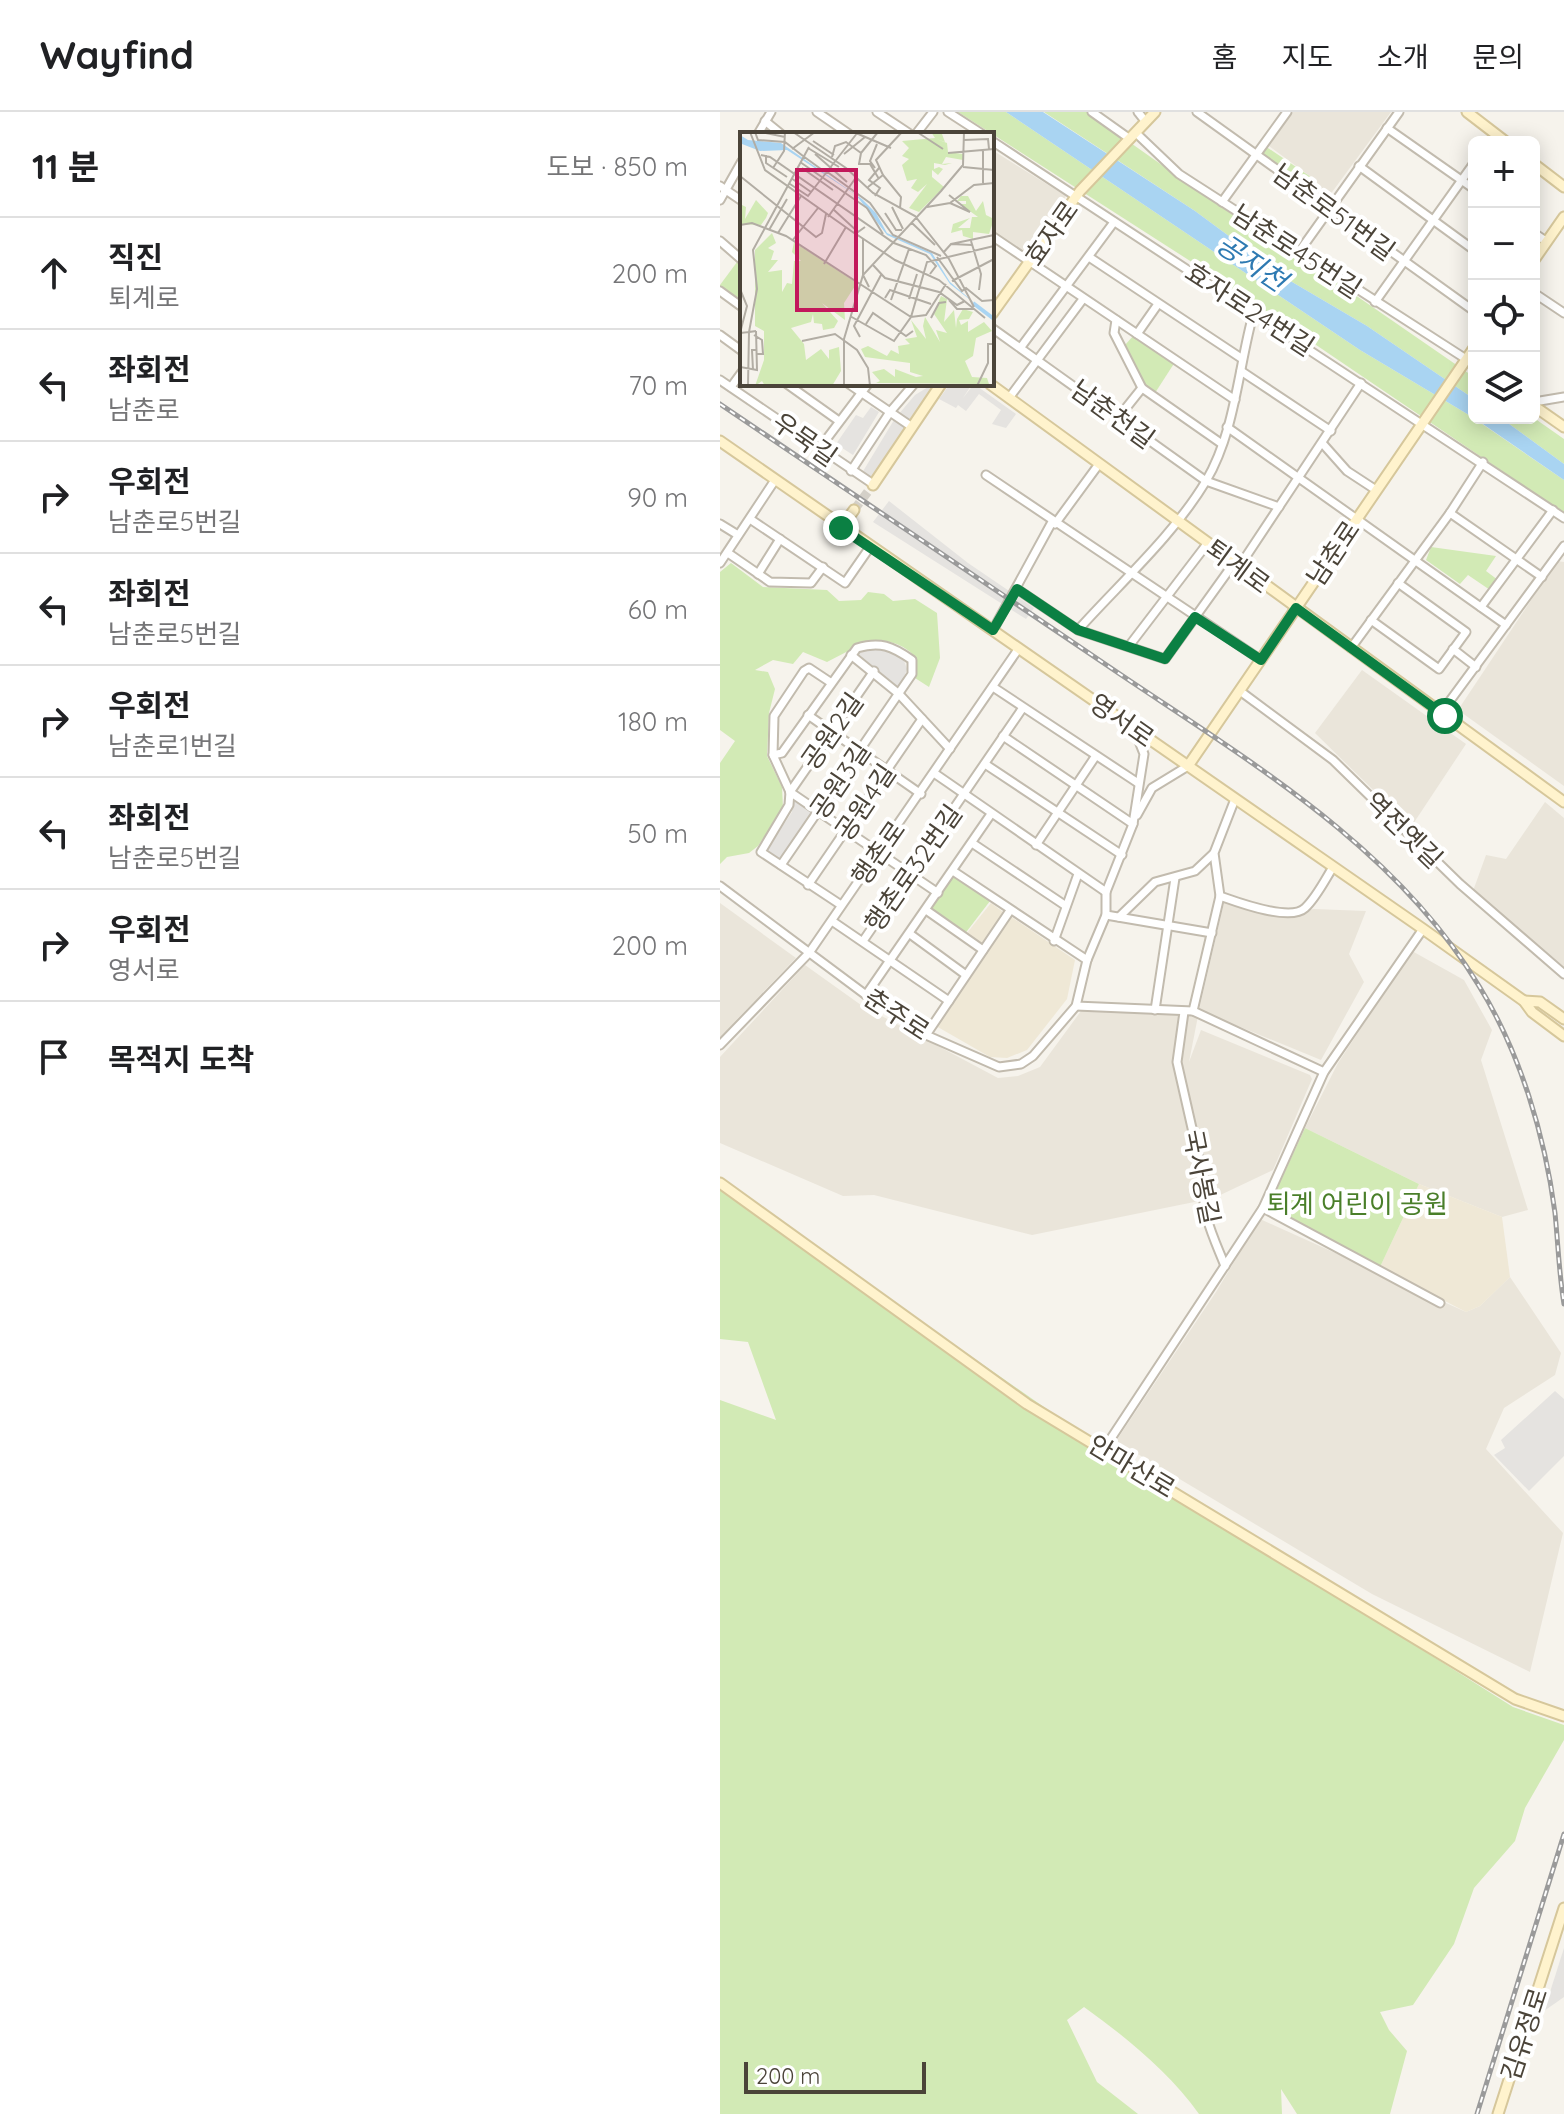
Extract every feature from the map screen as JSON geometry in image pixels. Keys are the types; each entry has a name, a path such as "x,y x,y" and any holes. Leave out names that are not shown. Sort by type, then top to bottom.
{"street":[{"path":"759,132 771,112"},
{"path":"817,112 846,132"},
{"path":"877,112 907,132"},
{"path":"918,132 933,112"},
{"path":"948,112 971,131"},
{"name":"남춘로45번길","path":"1092,112 1179,174 1467,364"},
{"path":"1138,112 1146,122"},
{"path":"1131,138 1155,112"},
{"name":"남춘로51번길","path":"1197,112 1468,307"},
{"path":"1299,252 1399,112"},
{"path":"1467,112 1491,136"},
{"path":"1222,202 1285,113"},
{"path":"765,121 779,132"},
{"path":"1387,128 1468,184"},
{"name":"효자로","path":"994,311 1078,194 1131,138"},
{"name":"효자로24번길","path":"994,142 1078,194 1114,222 1254,311 1564,518"},
{"path":"720,200 723,188 740,164"},
{"path":"1359,166 1468,246"},
{"path":"1540,169 1564,187"},
{"path":"1375,302 1468,170"},
{"path":"723,188 740,200"},
{"path":"1540,252 1564,217"},
{"path":"1021,347 1114,222"},
{"path":"1540,237 1547,242"},
{"path":"994,240 1031,261 1235,400"},
{"path":"720,241 740,258"},
{"path":"1089,257 1241,358"},
{"path":"720,291 740,306"},
{"path":"1540,297 1564,313"},
{"path":"1009,398 1083,299"},
{"path":"1137,334 1158,304"},
{"path":"1078,630 1176,521 1206,481 1222,444 1235,400 1241,358 1254,311"},
{"path":"1116,320 1114,333 1142,388 1222,444"},
{"name":"남춘천길","path":"994,329 1206,481 1279,507"},
{"path":"720,335 740,350"},
{"name":"남춘로","path":"1188,766 1376,490 1467,364"},
{"path":"1241,371 1331,431"},
{"path":"731,387 740,375"},
{"name":"우묵길","path":"720,380 873,484"},
{"path":"1017,589 1078,630 1165,659 1279,507 1361,383"},
{"path":"790,386 839,421"},
{"path":"852,386 912,427"},
{"path":"819,449 866,386"},
{"name":"우묵길","path":"851,471 890,412 912,386"},
{"path":"873,484 940,386"},
{"name":"퇴계로","path":"993,386 1564,802"},
{"path":"1118,418 1142,388"},
{"path":"1540,403 1564,397"},
{"path":"1540,409 1564,427"},
{"path":"1227,427 1506,625"},
{"name":"영서로","path":"720,441 841,528 1423,929 1524,1001 1532,1012 1564,1036"},
{"path":"1323,444 1347,471 1376,490"},
{"path":"1351,648 1450,513 1483,462"},
{"path":"993,630 1054,523 1099,464"},
{"path":"986,475 1128,574 1261,660"},
{"path":"720,563 775,480"},
{"path":"841,528 854,510"},
{"path":"1481,607 1553,510"},
{"path":"1450,513 1542,577"},
{"path":"750,519 845,583 870,547"},
{"path":"720,524 738,535"},
{"path":"758,574 780,539"},
{"path":"1129,646 1207,544"},
{"path":"1441,713 1564,546"},
{"path":"728,553 770,582 811,583 823,567"},
{"path":"1371,620 1439,669 1466,632 1398,583"},
{"name":"공원3길","path":"781,865 912,674 912,660 896,649 876,643 857,648 851,655"},
{"name":"행촌로","path":"720,1045 809,953 1019,648"},
{"path":"1453,649 1476,667"},
{"path":"773,755 782,753 851,655 899,694 950,749"},
{"path":"830,682 809,668 804,671 774,716 773,755 790,792 938,893"},
{"name":"공원2길","path":"781,865 761,852 789,805 790,792 874,671"},
{"path":"993,687 1138,783"},
{"name":"역전옛길","path":"1240,691 1333,760 1460,884 1564,974"},
{"name":"행촌로32번길","path":"863,941 1022,709"},
{"path":"808,715 921,794"},
{"name":"공원4길","path":"808,885 922,719"},
{"name":"춘주로","path":"720,886 866,995 926,1035 986,1063 1010,1067 1033,1056 1076,1006 1087,960 1106,915 1106,892 1133,824 1144,750 1130,726"},
{"path":"1003,736 1133,824 1152,788 1188,766"},
{"path":"1036,845 1095,757"},
{"path":"985,764 1122,855"},
{"path":"934,773 1106,892"},
{"path":"1119,917 1155,882 1175,878 1205,864 1214,853 1235,799"},
{"path":"866,995 991,814"},
{"path":"972,843 1066,906"},
{"path":"1214,853 1220,896 1272,912 1299,912 1306,907 1333,867"},
{"path":"781,865 841,905"},
{"path":"953,871 1009,912 1087,960"},
{"path":"1054,941 1078,874"},
{"path":"1155,1010 1175,878"},
{"name":"국사봉길","path":"1220,896 1177,1062 1204,1181 1202,1198 1206,1218 1225,1266"},
{"path":"926,910 983,950"},
{"path":"926,1035 1009,912"},
{"path":"1106,915 1212,933"},
{"name":"행촌로32번길","path":"832,921 949,1001"},
{"path":"1104,1449 1263,1208 1324,1072 1423,929"},
{"path":"910,934 966,975"},
{"name":"영서로","path":"1524,1001 1540,1002 1564,1019"},
{"path":"1076,1006 1189,1012 1324,1072"},
{"name":"안마산로","path":"720,1183 1027,1404 1515,1699 1564,1716"},
{"path":"1263,1208 1440,1303"},
{"name":"김유정로","path":"1498,2114 1564,1908"}],"shaded area":[{"path":"1293,112 1391,112 1327,199 1306,184 1311,177 1269,146"},
{"path":"994,151 1066,196 1028,257 994,234"},
{"path":"936,386 912,423 898,415 915,395"},
{"path":"949,386 971,386 963,398 972,386 977,386 1016,414 1006,428 992,424 1001,410 979,394 966,411 939,399"},
{"path":"871,407 879,412 853,455 836,444 856,415 863,418"},
{"path":"894,420 908,428 874,481 862,473"},
{"path":"889,501 968,563 1034,608 1026,619 873,522"},
{"path":"1557,561 1564,562 1564,786 1458,710"},
{"path":"871,646 884,647 903,658 907,669 900,688 856,652"},
{"path":"1362,670 1466,744 1411,827 1315,733"},
{"path":"793,798 813,810 780,859 767,850 792,812"},
{"path":"1545,802 1564,818 1564,968 1473,891 1486,855 1506,859"},
{"path":"1230,902 1274,916 1314,909 1366,911 1349,954 1364,982 1321,1060 1199,1010 1224,903"},
{"path":"720,903 796,958 720,1037"},
{"path":"991,903 1003,912 982,944 967,933"},
{"path":"1010,916 1075,960 1067,999 1027,1050 1007,1058 990,1057 936,1026"},
{"path":"1412,951 1464,980 1492,1030 1481,1060 1528,1210 1502,1217 1419,1184 1305,1128 1338,1063"},
{"path":"805,965 861,1005 998,1078 1018,1076 1040,1067 1081,1011 1198,1016 1189,1062 1201,1030 1310,1075 1312,1079 1273,1170 1214,1198 1032,1235 874,1195 843,1196 720,1143 720,1057"},
{"path":"1419,1184 1502,1217 1510,1277 1480,1306 1466,1312 1380,1267"},
{"path":"1260,1219 1466,1312 1480,1306 1510,1277 1561,1353 1555,1375 1504,1408 1486,1449 1563,1533 1530,1672 1372,1594 1116,1441 1216,1292"},
{"path":"1555,1391 1564,1399 1564,1456 1529,1491 1494,1455 1505,1448 1501,1440"},
{"path":"1564,1948 1564,1997 1544,2011"}],"green space":[{"path":"958,112 1006,112 1360,350 1468,414 1468,424 1482,424 1564,480 1564,513 1226,284 994,135 994,132"},
{"path":"1044,112 1087,112 1224,209 1303,259 1468,373 1468,395 1367,326 1287,279 1195,211"},
{"path":"1265,146 1311,177 1305,184 1260,153"},
{"path":"740,258 740,306 720,291 720,285"},
{"path":"1134,335 1175,362 1155,393 1145,388 1125,345"},
{"path":"1540,422 1564,439 1564,464 1509,424"},
{"path":"1431,547 1496,556 1486,571 1498,580 1490,590 1468,575 1460,584 1426,560"},
{"path":"731,563 763,587 827,590 839,601 861,600 868,592 884,594 893,601 915,599 937,613 940,658 929,687 915,678 916,664 911,653 883,641 864,644 827,662 803,652 793,664 773,660 755,670 768,672 775,689 769,713 767,756 782,787 783,808 758,846 749,853 727,857 720,864 720,763 735,741 720,730 720,572"},
{"path":"953,876 990,901 964,935 933,911 932,906"},
{"name":"퇴계 어린이 공원","path":"1305,1128 1419,1184 1380,1267 1269,1206"},
{"path":"720,1181 1104,1449 1513,1707 1564,1725 1564,1740 1525,1808 1515,1841 1474,1888 1454,1944 1413,2005 1380,2012 1389,2030 1407,2051 1390,2114 1297,2114 1281,2089 1282,2114 1199,2114 1146,2056 1084,2007 1067,2020 1097,2082 1138,2114 720,2114 720,1400 776,1420 748,1342 720,1339"}],"water":[{"name":"공지천","path":"1006,112 1043,112 1195,211 1287,279 1367,326 1468,395 1468,414 1360,350"},
{"path":"1483,424 1509,424 1564,464 1564,480"}],"tunnel":[{"path":"854,510 873,485"}],"railway":[{"path":"720,404 1262,770 1360,846 1404,889 1444,935 1479,986 1507,1038 1529,1095 1551,1184 1564,1304"},
{"path":"1477,2114 1564,1834"}],"route":[{"path":"841,528 993,630 1017,589 1078,630 1119,646 1129,646 1165,659 1195,617 1261,660 1296,608 1445,716"}]}
